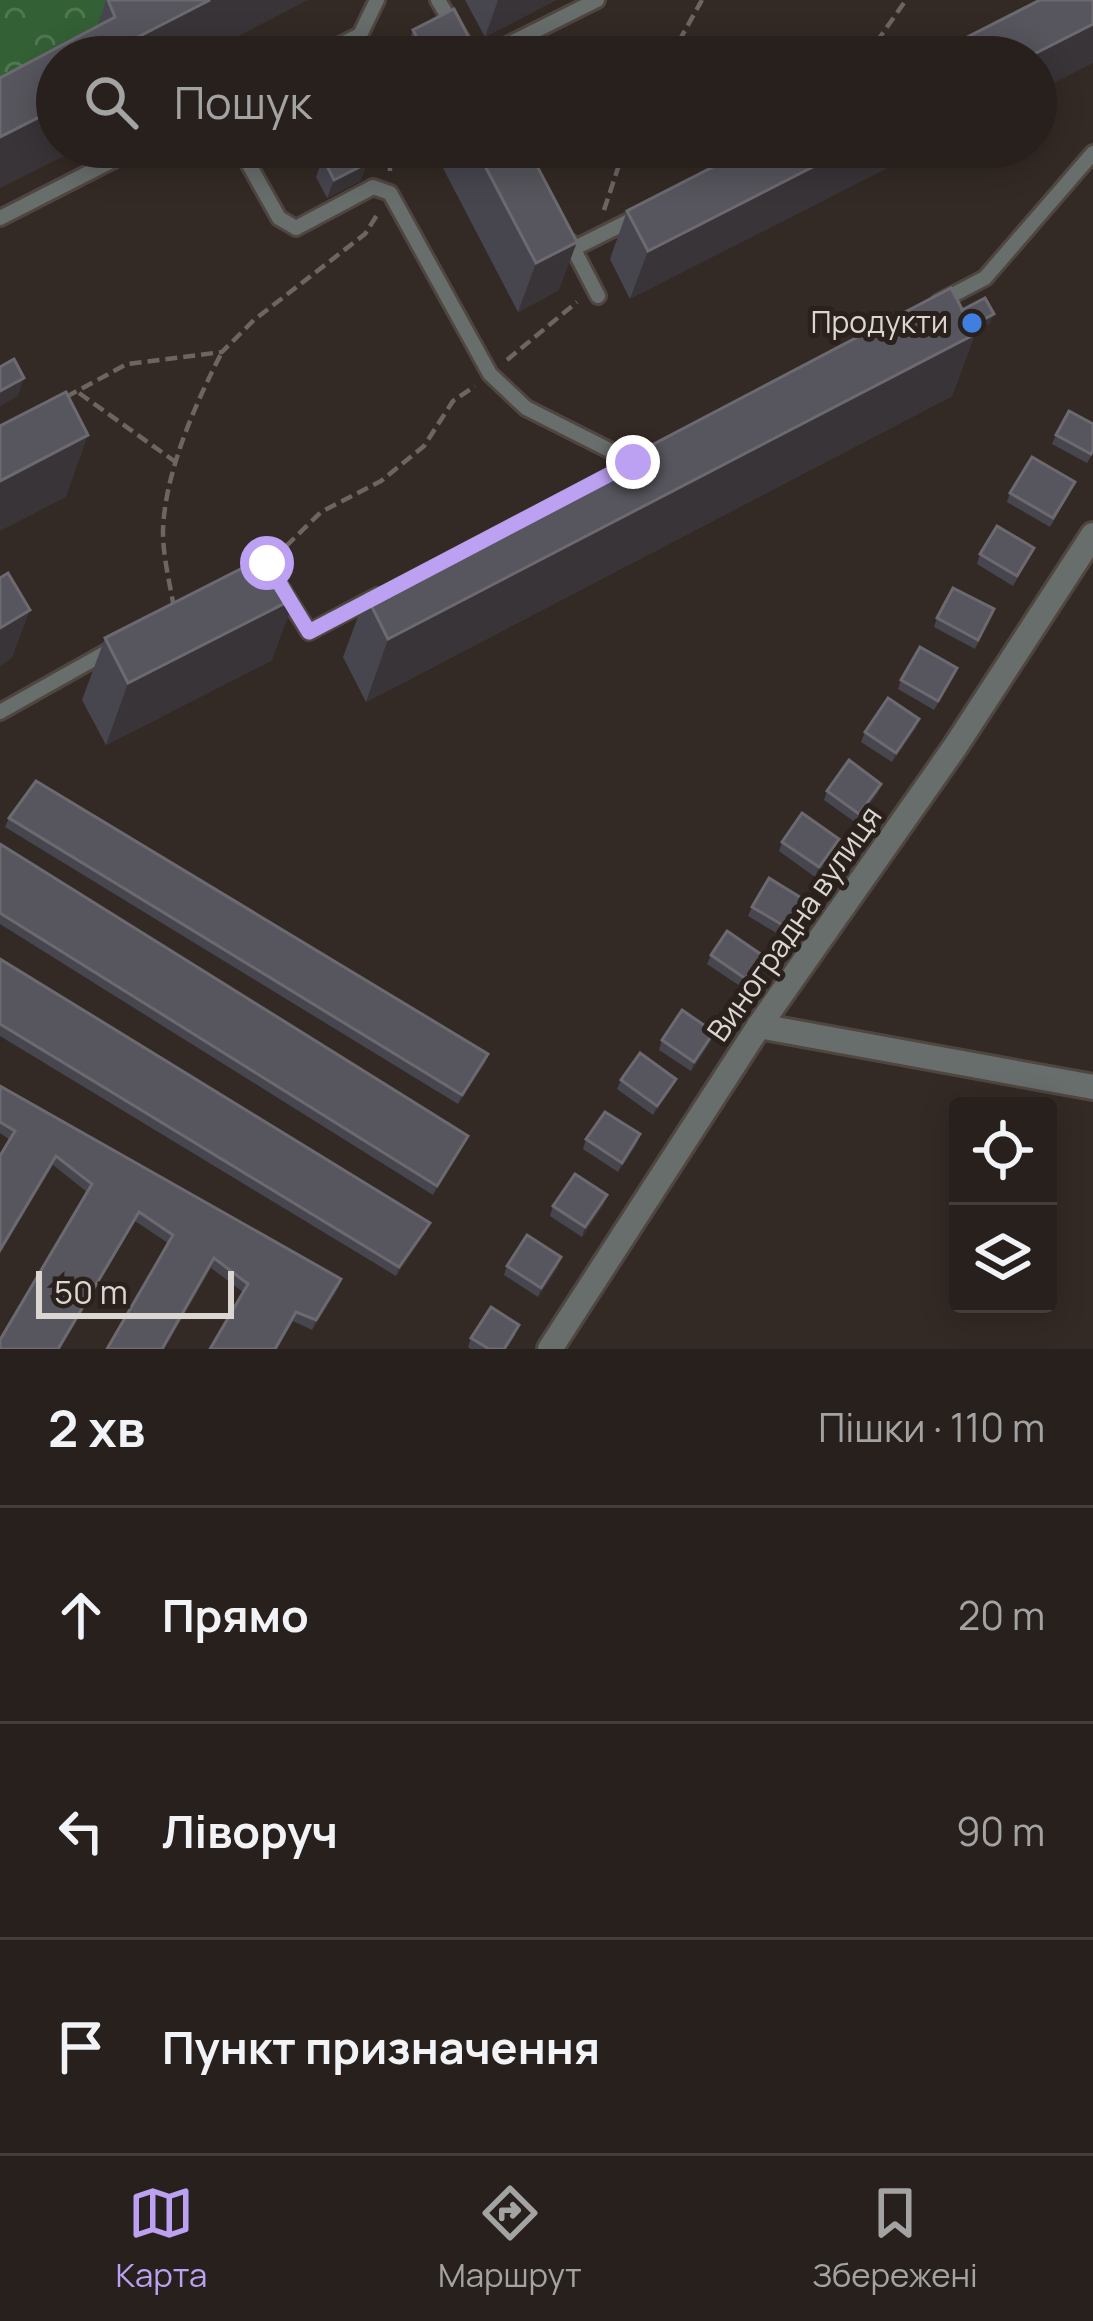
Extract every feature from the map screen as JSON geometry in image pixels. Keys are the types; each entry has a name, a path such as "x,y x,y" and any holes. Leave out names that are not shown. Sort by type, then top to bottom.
{"street":[{"name":"Виноградна вулиця","path":"550,1349 759,1026 955,747 1093,535"},
{"path":"759,1026 1093,1087"}],"lane":[{"path":"358,36 377,0"},
{"path":"438,0 459,36"},
{"path":"525,36 597,0"},
{"path":"923,310 985,278 1093,153"},
{"path":"0,218 98,168"},
{"path":"251,168 278,218 296,228 373,187 390,194 490,374 526,408 633,462"},
{"path":"573,249 656,208"},
{"path":"563,228 598,296"},
{"path":"613,473 654,452"},
{"path":"277,580 309,632 390,590"},
{"path":"0,712 136,636"}],"path":[{"path":"682,36 702,0"},
{"path":"881,36 906,0"},
{"path":"175,615 163,531 194,408 222,352 254,320 364,234 390,194 389,168"},
{"path":"58,401 127,364 222,352"},
{"path":"76,392 177,463"}],"green space":[{"path":"0,0 191,0 106,36 36,36 36,71 0,94"}],"building":[{"path":"108,0 210,0 140,36 79,36 115,17"},
{"path":"1040,0 1093,0 1093,24 1057,42 1057,36 969,36"},
{"path":"454,9 468,36 416,36 413,30"},
{"path":"36,59 36,119 0,137 0,78"},
{"path":"328,168 357,168 334,180"},
{"path":"486,168 538,168 577,242 536,263"},
{"path":"711,168 811,168 648,251 627,211"},
{"path":"951,288 975,334 388,639 366,595"},
{"path":"985,298 994,314 971,326 962,310"},
{"path":"14,359 24,378 0,391 0,367"},
{"path":"66,392 88,435 0,481 0,426"},
{"path":"1069,411 1093,424 1091,454 1056,435"},
{"path":"1032,457 1075,482 1053,518 1010,493"},
{"path":"997,526 1034,548 1017,576 980,554"},
{"path":"272,553 295,598 128,683 105,638"},
{"path":"8,573 30,610 0,628 0,578"},
{"path":"953,588 994,609 978,640 937,618"},
{"path":"920,647 957,668 938,701 901,680"},
{"path":"888,698 919,719 896,753 865,732"},
{"path":"849,760 881,784 859,814 827,791"},
{"path":"36,781 488,1054 462,1095 9,818"},
{"path":"802,813 839,839 819,867 782,842"},
{"path":"0,844 468,1136 437,1186 0,913"},
{"path":"769,878 803,899 786,927 752,907"},
{"path":"727,931 762,955 746,979 711,955"},
{"path":"0,959 430,1223 399,1267 0,1024"},
{"path":"682,1010 714,1032 694,1062 662,1040"},
{"path":"640,1053 676,1079 657,1106 621,1080"},
{"path":"0,1086 341,1279 316,1320 296,1312 275,1349 210,1349 248,1284 214,1258 162,1349 107,1349 173,1235 139,1212 58,1349 0,1349 0,1340 92,1184 56,1156 0,1250 0,1156 15,1131 0,1122"},
{"path":"605,1112 640,1134 622,1163 586,1139"},
{"path":"575,1174 607,1195 585,1227 553,1206"},
{"path":"527,1235 561,1257 541,1288 507,1266"},
{"path":"491,1307 519,1325 504,1349 489,1349 471,1338"}],"place":[{"name":"Продукти","path":"972,323"}],"route":[{"path":"267,563 309,632 633,462"}]}
